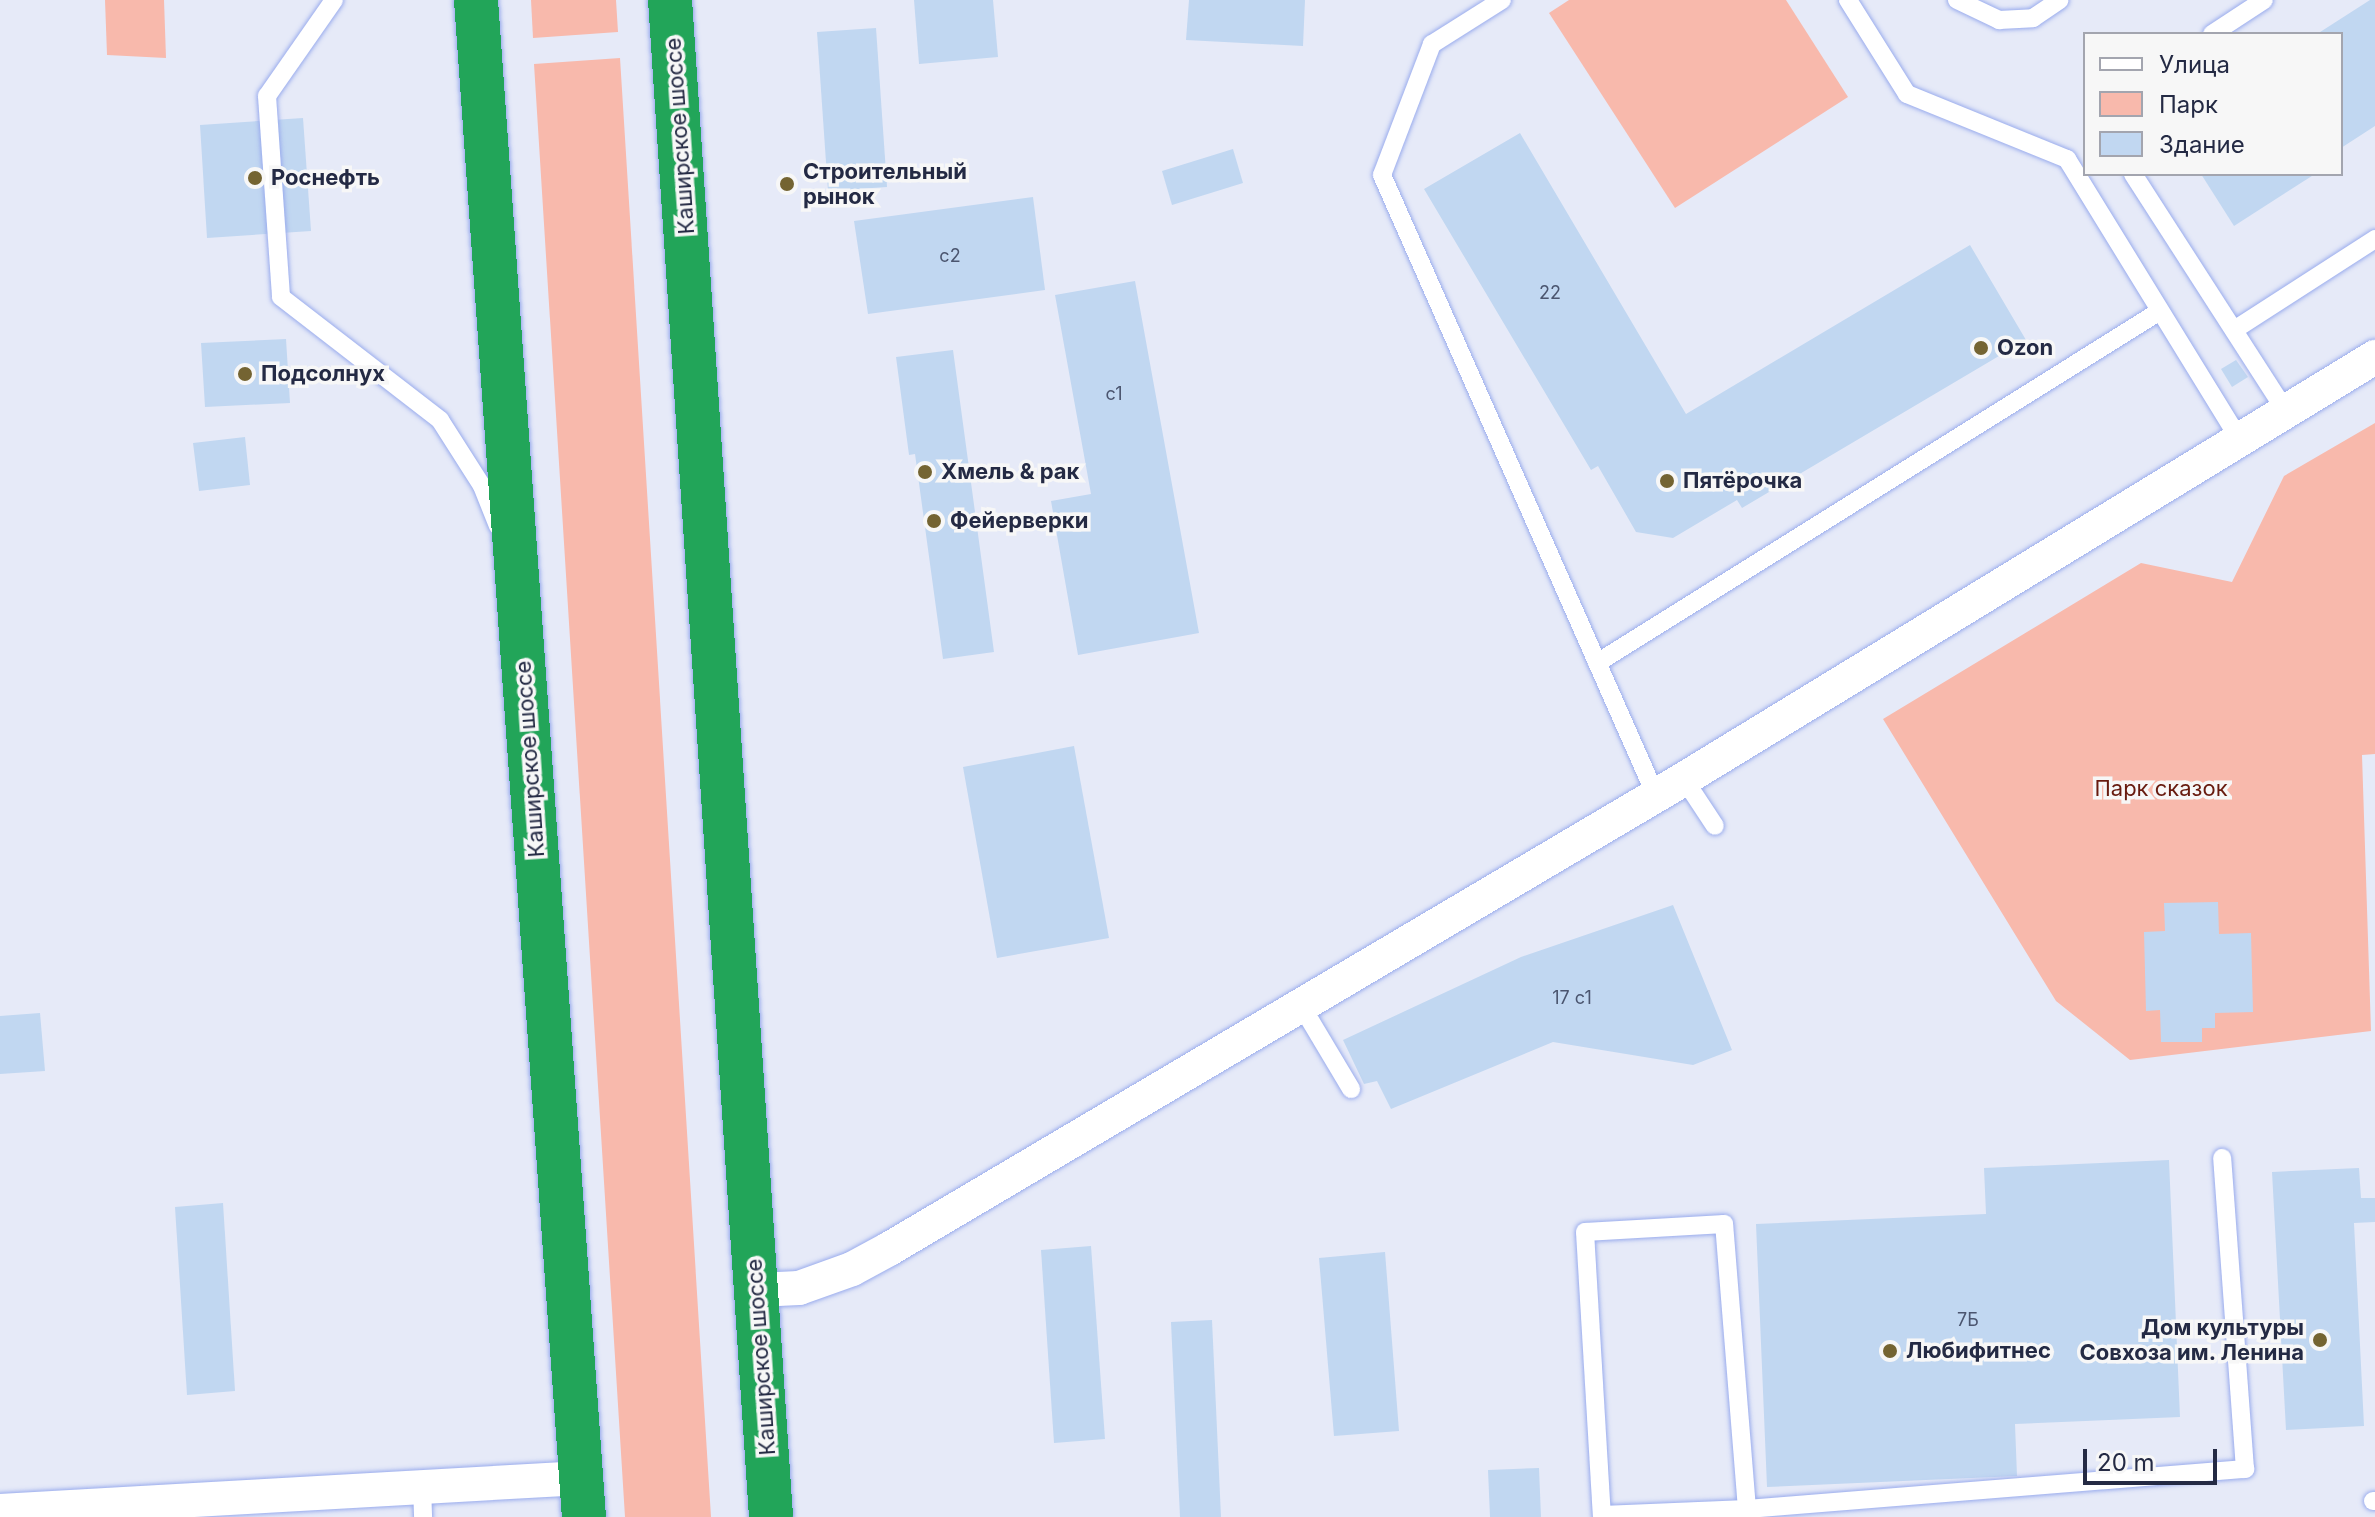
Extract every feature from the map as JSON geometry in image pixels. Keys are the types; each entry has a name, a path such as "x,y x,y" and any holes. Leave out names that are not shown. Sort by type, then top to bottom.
{"highway":[{"name":"Каширское шоссе","path":"476,0 583,1497"},
{"name":"Каширское шоссе","path":"670,0 771,1517"}],"street":[{"path":"757,1290 799,1288 852,1269 1670,788 2375,357"},
{"path":"0,1511 583,1497"}],"lane":[{"path":"334,0 267,96 281,297 440,420 482,486 516,575"},
{"path":"1502,0 1432,44 1382,175 1597,663 1670,788 1715,826"},
{"path":"1848,0 1907,94 2067,159 2239,439"},
{"path":"1957,0 1999,20 2033,18 2060,0"},
{"path":"2215,32 2264,0"},
{"path":"2134,176 2286,411"},
{"path":"2234,330 2375,239"},
{"path":"1597,663 2160,311"},
{"path":"1301,1005 1351,1089"},
{"path":"1747,1509 1724,1224 1585,1232 1602,1515 1698,1514 2245,1469 2222,1158"}],"green space":[{"path":"105,0 164,0 166,58 107,55"},
{"path":"531,0 616,0 618,32 533,38"},
{"path":"1569,0 1786,0 1848,97 1675,208 1549,13"},
{"path":"620,58 711,1517 625,1517 534,64"},
{"name":"Парк сказок","path":"2375,423 2375,754 2362,755 2371,1031 2130,1060 2056,1001 1883,719 2141,563 2232,582 2284,476"}],"building":[{"path":"914,0 993,0 998,57 919,64"},
{"path":"1189,0 1305,0 1303,46 1186,40"},
{"path":"2370,0 2375,0 2375,126 2343,147 2343,32 2320,32"},
{"path":"876,28 887,187 828,191 817,32"},
{"name":"Роснефть","path":"303,118 311,231 207,238 200,125"},
{"path":"1520,133 1686,414 1970,245 2026,340 1742,508 1737,500 1673,538 1636,532 1598,466 1591,470 1424,189"},
{"path":"1233,149 1243,183 1172,205 1162,171"},
{"path":"2202,176 2312,176 2234,226"},
{"path":"1033,197 1045,290 868,314 854,221"},
{"path":"1135,281 1199,633 1078,655 1051,501 1091,494 1055,295"},
{"path":"286,339 290,403 205,407 201,343"},
{"path":"953,350 994,652 943,659 915,454 909,455 896,357"},
{"path":"2236,360 2248,377 2232,387 2221,369"},
{"path":"245,437 250,485 199,491 193,443"},
{"path":"1074,746 1109,938 997,958 963,767"},
{"path":"2218,902 2219,934 2251,933 2253,1012 2215,1013 2215,1028 2202,1028 2202,1042 2161,1042 2160,1010 2146,1011 2144,932 2165,931 2164,903"},
{"path":"1673,905 1732,1050 1693,1065 1553,1042 1391,1109 1377,1081 1364,1084 1343,1040 1521,957"},
{"path":"40,1013 45,1071 0,1074 0,1016"},
{"path":"2169,1160 2180,1417 2015,1424 2017,1476 1767,1487 1756,1224 1986,1214 1984,1168"},
{"name":"Дом культуры Совхоза им. Ленина","path":"2359,1168 2361,1198 2375,1198 2375,1222 2354,1223 2364,1426 2286,1430 2272,1172"},
{"path":"223,1203 235,1391 187,1395 175,1207"},
{"path":"1091,1246 1105,1439 1054,1443 1041,1250"},
{"path":"1385,1252 1399,1431 1334,1436 1319,1258"},
{"path":"1212,1320 1221,1517 1180,1517 1171,1322"},
{"path":"1539,1468 1541,1517 1490,1517 1488,1470"}],"place":[{"name":"Роснефть","path":"255,178"},
{"name":"Строительный рынок","path":"787,184"},
{"name":"Ozon","path":"1981,348"},
{"name":"Подсолнух","path":"245,374"},
{"name":"Хмель & рак","path":"925,472"},
{"name":"Пятёрочка","path":"1667,481"},
{"name":"Фейерверки","path":"934,521"},
{"name":"Дом культуры Совхоза им. Ленина","path":"2320,1340"},
{"name":"Любифитнес","path":"1890,1351"}]}
